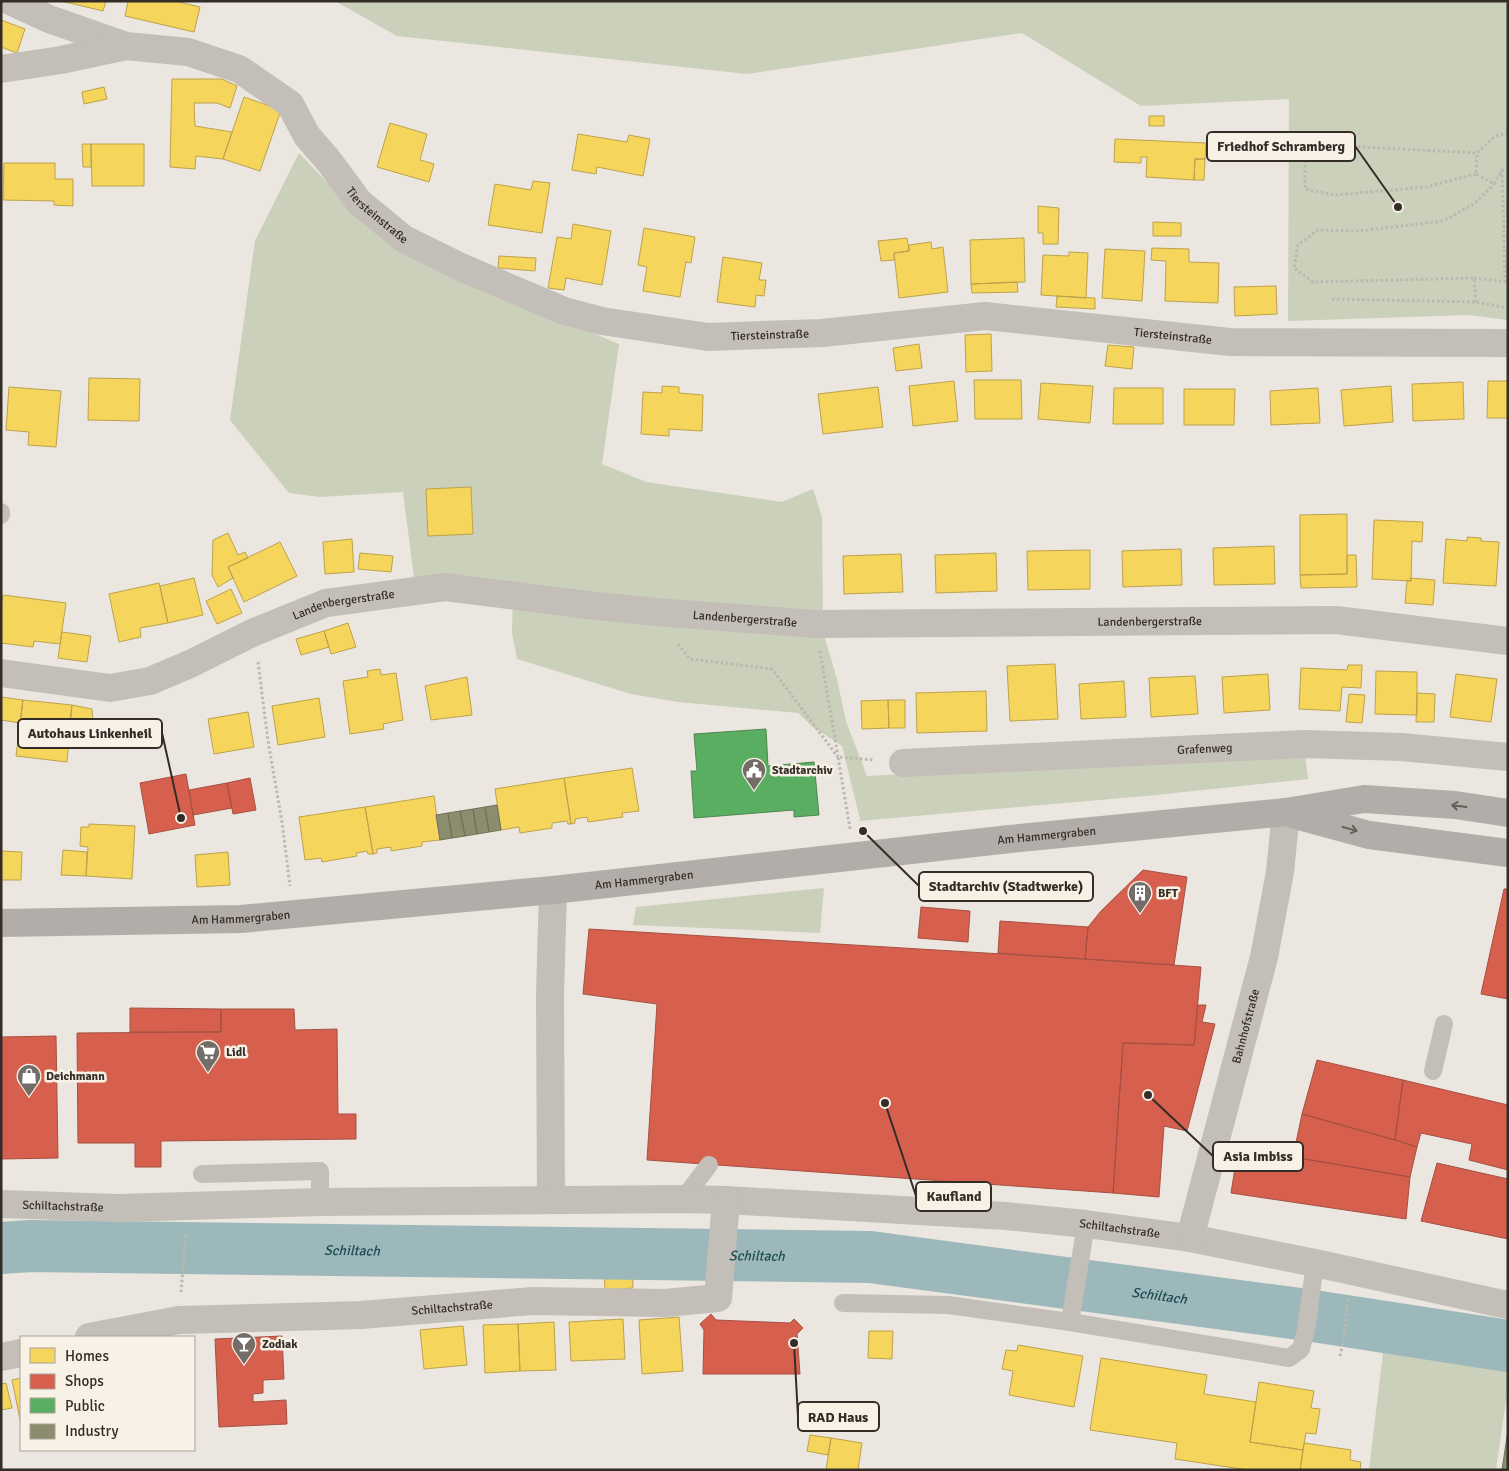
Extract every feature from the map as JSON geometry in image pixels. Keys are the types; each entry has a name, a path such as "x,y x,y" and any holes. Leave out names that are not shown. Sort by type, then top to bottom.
{"main road":[{"path":"1286,812 1364,799 1454,806 1508,813"},
{"name":"Am Hammergraben","path":"1,923 241,918 294,914 553,890 855,856 1286,812"},
{"path":"1286,812 1369,835 1508,853"}],"street":[{"name":"Tiersteinstraße","path":"10,1 49,19 126,46 188,52 239,69 290,104 307,136 328,160 359,202 404,239 463,268 564,311 602,321 708,338 822,333 985,316 1230,342 1508,343"},
{"name":"Tiersteinstraße","path":"1,69 60,60 126,46"},
{"name":"Landenbergerstraße","path":"1,673 110,688 150,681 190,664 252,633 326,603 444,586 586,606 815,624 1336,620 1508,641"},
{"name":"Grafenweg","path":"903,764 1305,744 1401,747 1508,757"},
{"name":"Bahnhofstraße","path":"1190,1238 1264,956 1280,872 1286,812"},
{"path":"551,1200 550,995 553,890"},
{"name":"Schiltachstraße","path":"1,1204 118,1208 320,1202 683,1199 1006,1216 1084,1236 1190,1238 1313,1275 1508,1305"},
{"name":"Schiltachstraße","path":"94,1336 179,1320 362,1315 532,1301 664,1302 718,1298 726,1200"},
{"path":"1,1357 20,1353"}],"lane":[{"path":"1433,1071 1444,1024"},
{"path":"683,1199 708,1165"},
{"path":"202,1174 320,1171 320,1202"},
{"path":"1071,1315 1084,1236"},
{"path":"843,1303 948,1304 1071,1315 1289,1358 1301,1348 1306,1330 1313,1275"}],"path":[{"path":"1494,184 1476,174 1426,187 1335,195 1305,188 1305,161 1326,146 1476,153 1495,136 1508,133"},
{"path":"1476,153 1476,174"},
{"path":"1502,170 1508,170"},
{"path":"1502,170 1506,227 1506,282 1474,278 1313,282 1294,268 1298,245 1318,230 1359,231 1443,221 1474,204 1494,184 1502,170"},
{"path":"1474,278 1476,302"},
{"path":"1332,299 1476,302 1508,308"},
{"path":"815,624 855,856"},
{"path":"252,633 282,822 294,914"},
{"path":"690,659 772,669 838,757 903,764"},
{"path":"181,1291 186,1232"},
{"path":"1340,1356 1344,1338 1348,1292"}],"green space":[{"path":"335,1 1508,1 1508,320 1468,315 1288,321 1289,99 1141,106 1022,33 747,74 397,36"},
{"path":"299,153 360,217 417,259 619,344 602,464 646,482 782,502 813,489 822,517 823,632 837,679 846,721 867,776 1305,753 1308,779 1156,795 859,821 842,746 813,727 798,713 678,702 631,694 517,659 512,633 513,591 414,578 403,492 320,497 289,493 230,420 255,241"},
{"path":"824,888 820,933 633,925 636,907"},
{"path":"1385,1336 1508,1356 1508,1387 1496,1470 1369,1470"}],"building: Homes":[{"path":"61,1 106,1 103,11"},
{"path":"128,1 174,1 200,7 194,32 125,16"},
{"path":"1,20 25,29 17,53 1,47"},
{"path":"172,79 222,79 237,86 230,108 217,103 194,103 195,126 232,132 223,159 196,156 195,169 170,167"},
{"path":"104,87 107,99 84,104 82,92"},
{"path":"244,97 281,110 260,171 223,159"},
{"path":"1149,116 1164,116 1164,126 1149,126"},
{"path":"390,123 427,134 420,160 434,164 429,182 377,167"},
{"path":"578,134 627,142 629,135 650,139 643,176 597,167 596,174 572,170"},
{"path":"1115,139 1206,143 1205,159 1195,159 1194,180 1146,177 1147,157 1141,157 1141,163 1114,162"},
{"path":"82,144 91,144 91,167 83,167"},
{"path":"91,144 144,144 144,186 92,186"},
{"path":"1195,159 1205,159 1204,180 1194,180"},
{"path":"4,163 55,163 55,179 73,179 73,206 54,205 54,201 3,200"},
{"path":"533,181 550,183 542,233 488,225 495,184 531,190"},
{"path":"1038,206 1059,208 1058,244 1043,244 1043,233 1038,233"},
{"path":"1153,222 1181,223 1181,236 1153,236"},
{"path":"573,224 611,231 602,285 566,278 564,290 548,288 557,237 571,239"},
{"path":"644,228 695,237 691,263 686,262 680,297 643,291 647,267 638,265"},
{"path":"907,238 909,251 894,253 894,260 881,261 878,241"},
{"path":"1024,238 1025,282 971,284 970,240"},
{"path":"931,242 932,249 943,247 948,292 899,298 894,253 909,251 909,245"},
{"path":"1152,248 1189,249 1189,262 1219,263 1218,303 1165,301 1166,261 1151,260"},
{"path":"1105,249 1145,251 1142,301 1102,298"},
{"path":"1069,252 1088,253 1086,298 1041,295 1043,255 1069,256"},
{"path":"499,256 536,258 535,271 498,268"},
{"path":"723,257 762,263 759,280 766,280 764,296 756,295 755,307 717,302"},
{"path":"1017,282 1018,292 972,293 971,284"},
{"path":"1276,286 1277,314 1235,316 1234,287"},
{"path":"1057,296 1095,298 1095,309 1056,307"},
{"path":"991,334 992,371 966,372 965,335"},
{"path":"919,344 922,368 896,371 893,348"},
{"path":"1108,345 1134,347 1132,369 1105,366"},
{"path":"89,378 140,379 139,421 88,420"},
{"path":"974,380 1021,380 1022,419 975,419"},
{"path":"954,381 958,421 913,426 909,386"},
{"path":"1488,381 1508,381 1508,418 1487,418"},
{"path":"1463,382 1464,419 1413,421 1412,384"},
{"path":"1041,383 1093,386 1090,423 1038,419"},
{"path":"662,386 679,387 679,393 703,395 702,431 669,429 669,436 641,434 643,392 662,393"},
{"path":"1391,386 1393,422 1344,426 1341,390"},
{"path":"9,387 61,391 56,447 28,445 29,432 6,430"},
{"path":"878,387 883,427 823,434 818,394"},
{"path":"1114,388 1163,388 1163,424 1113,424"},
{"path":"1318,388 1320,423 1271,425 1270,391"},
{"path":"1184,389 1235,389 1234,425 1184,425"},
{"path":"471,487 473,534 428,536 426,489"},
{"path":"1347,514 1347,574 1300,575 1300,515"},
{"path":"1374,520 1423,522 1422,542 1412,541 1411,581 1372,579"},
{"path":"228,533 238,555 245,552 248,558 228,567 233,578 218,587 212,575 213,540"},
{"path":"1467,537 1481,538 1481,541 1499,542 1496,586 1443,583 1446,539 1467,541"},
{"path":"352,539 354,572 325,574 323,542"},
{"path":"280,542 297,576 244,602 228,567"},
{"path":"1274,546 1275,584 1214,585 1213,548"},
{"path":"1181,549 1182,585 1123,587 1122,551"},
{"path":"1090,550 1090,589 1028,590 1027,551"},
{"path":"360,553 393,556 391,572 358,569"},
{"path":"996,553 997,591 936,593 935,555"},
{"path":"901,554 903,592 844,594 843,556"},
{"path":"1347,555 1356,555 1357,587 1301,588 1300,575 1347,574"},
{"path":"194,578 203,615 168,623 160,586"},
{"path":"1410,578 1435,580 1433,605 1405,603 1407,580 1411,581"},
{"path":"159,583 168,623 140,628 141,637 119,642 109,594"},
{"path":"231,589 242,613 217,624 206,601"},
{"path":"3,595 66,603 60,644 34,641 33,647 1,643"},
{"path":"348,623 356,647 331,654 324,631"},
{"path":"324,631 329,647 301,655 296,639"},
{"path":"62,632 91,636 87,662 58,658"},
{"path":"1055,664 1058,719 1010,721 1007,666"},
{"path":"1348,665 1362,665 1361,688 1342,687 1340,711 1299,709 1301,668 1347,670"},
{"path":"380,669 381,675 396,673 403,720 383,724 384,729 350,734 343,681 368,677 367,671"},
{"path":"1376,671 1417,672 1417,715 1375,714"},
{"path":"1268,674 1270,710 1224,713 1222,677"},
{"path":"1456,674 1497,679 1491,722 1450,717"},
{"path":"1195,676 1198,714 1151,717 1149,678"},
{"path":"467,677 472,715 431,720 425,686"},
{"path":"1124,681 1126,717 1081,719 1079,684"},
{"path":"986,691 987,731 917,733 916,693"},
{"path":"1417,693 1435,694 1434,722 1416,722"},
{"path":"1349,694 1365,695 1362,723 1346,722"},
{"path":"1,697 23,700 20,723 1,720"},
{"path":"319,698 325,737 278,745 272,706"},
{"path":"23,700 72,705 67,762 16,756"},
{"path":"888,700 889,728 862,729 861,701"},
{"path":"888,700 905,700 905,728 889,728"},
{"path":"72,705 92,709 94,731 69,728"},
{"path":"248,712 254,747 214,754 208,719"},
{"path":"632,768 639,811 622,813 623,817 588,822 587,817 575,819 575,823 571,824 564,778"},
{"path":"564,778 571,824 568,824 567,821 552,823 552,828 520,833 519,827 501,830 495,789"},
{"path":"434,796 440,840 422,842 422,846 391,851 391,847 377,849 377,853 373,854 365,807"},
{"path":"365,807 373,854 368,854 367,851 356,853 357,856 322,862 321,858 305,860 299,817"},
{"path":"89,824 135,826 132,879 86,876 88,847 80,846 81,827 89,827"},
{"path":"63,850 87,852 86,876 61,875"},
{"path":"1,851 22,852 21,880 1,880"},
{"path":"228,852 230,885 197,887 195,855"},
{"path":"632,1265 633,1288 605,1290 604,1267"},
{"path":"679,1317 683,1371 642,1374 639,1320"},
{"path":"623,1319 625,1359 571,1361 569,1322"},
{"path":"554,1322 556,1370 520,1371 518,1324"},
{"path":"518,1324 520,1371 485,1373 483,1325"},
{"path":"463,1326 467,1365 424,1369 420,1330"},
{"path":"869,1331 893,1331 892,1359 868,1358"},
{"path":"1018,1345 1083,1356 1074,1407 1009,1395 1013,1371 1002,1369 1006,1350 1017,1351"},
{"path":"1101,1358 1207,1375 1204,1394 1256,1402 1250,1442 1303,1450 1300,1470 1248,1470 1175,1459 1177,1443 1090,1430"},
{"path":"20,1378 20,1419 12,1380"},
{"path":"1259,1382 1314,1391 1311,1408 1320,1409 1316,1434 1306,1433 1303,1450 1250,1442"},
{"path":"6,1383 12,1408 1,1410 1,1384"},
{"path":"810,1435 831,1438 828,1455 807,1451"},
{"path":"831,1438 862,1443 858,1470 826,1470"},
{"path":"1304,1443 1351,1450 1350,1460 1361,1462 1360,1470 1300,1470"}],"building: Shops":[{"path":"186,774 195,825 149,834 140,783"},
{"path":"250,778 256,810 233,814 227,783"},
{"path":"227,783 232,808 193,815 189,790"},
{"name":"BFT","path":"1143,870 1187,877 1174,965 1085,959 1088,927 1101,911"},
{"path":"1504,889 1508,889 1508,999 1481,994"},
{"path":"921,907 970,911 968,942 918,938"},
{"path":"1000,921 1088,927 1085,959 998,953"},
{"path":"589,929 1201,967 1194,1045 1123,1043 1113,1193 647,1160 657,1004 583,994"},
{"path":"1198,1005 1206,1005 1202,1022 1215,1024 1187,1131 1164,1126 1159,1197 1113,1193 1123,1043 1194,1045"},
{"path":"130,1008 221,1009 221,1032 130,1032"},
{"name":"Lidl","path":"221,1009 294,1009 295,1030 337,1029 338,1114 356,1114 356,1139 161,1141 161,1167 135,1167 135,1143 78,1143 77,1033 221,1032"},
{"name":"Deichmann","path":"56,1036 58,1158 1,1159 1,1037"},
{"path":"1317,1060 1403,1080 1395,1140 1302,1114"},
{"path":"1403,1080 1508,1105 1508,1170 1469,1160 1472,1144 1421,1133 1417,1147 1395,1140"},
{"path":"1302,1114 1417,1147 1410,1177 1293,1157"},
{"path":"1254,1150 1410,1177 1406,1219 1231,1193 1236,1162 1250,1162"},
{"path":"1437,1163 1508,1179 1508,1239 1421,1221"},
{"path":"711,1314 716,1320 790,1323 794,1319 803,1328 797,1334 800,1374 703,1374 704,1330 700,1324"},
{"path":"282,1336 284,1379 263,1380 263,1393 253,1394 253,1402 286,1400 287,1424 219,1427 215,1339"}],"building: Public":[{"name":"Stadtarchiv","path":"766,729 768,766 814,762 819,815 794,817 794,810 694,818 691,771 697,771 694,734"}],"building: Industry":[{"path":"497,805 501,830 489,832 485,807"},
{"path":"485,807 489,832 477,834 473,809"},
{"path":"473,809 477,834 465,836 460,811"},
{"path":"460,811 465,836 452,838 448,813"},
{"path":"448,813 452,838 440,840 436,815"},
{"path":"1508,1430 1508,1470 1502,1470"}],"waterway":[{"name":"Schiltach","path":"1,1248 31,1246 870,1257 1307,1315 1508,1346"}],"place":[{"name":"Friedhof Schramberg","path":"1398,207"},
{"name":"Stadtarchiv","path":"754,791"},
{"name":"Autohaus Linkenheil","path":"181,818"},
{"name":"Stadtarchiv (Stadtwerke)","path":"863,831"},
{"name":"BFT","path":"1140,914"},
{"name":"Lidl","path":"208,1073"},
{"name":"Asia Imbiss","path":"1148,1095"},
{"name":"Deichmann","path":"29,1097"},
{"name":"Kaufland","path":"885,1103"},
{"name":"RAD Haus","path":"794,1343"},
{"name":"Zodiak","path":"244,1365"}]}
